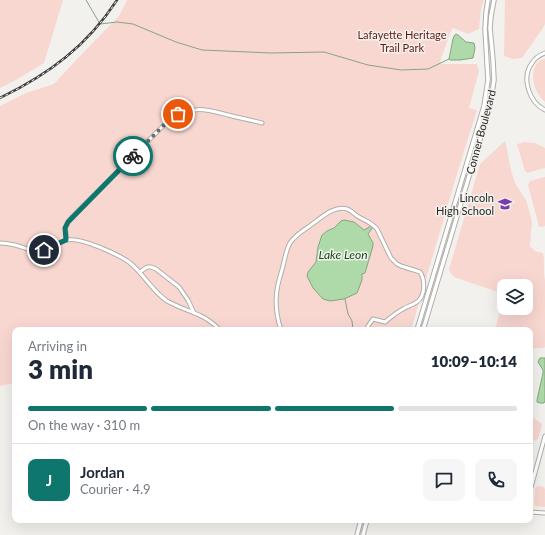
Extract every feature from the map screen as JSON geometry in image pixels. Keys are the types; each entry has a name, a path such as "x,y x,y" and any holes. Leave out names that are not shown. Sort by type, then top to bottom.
{"main road":[{"name":"Conner Boulevard","path":"418,327 481,117 487,92 488,80 485,29 488,0"},
{"name":"Conner Boulevard","path":"424,327 491,99 494,80 490,28 494,0"},
{"path":"481,117 486,118"},
{"path":"357,535 360,523"},
{"path":"363,535 366,523"}],"street":[{"path":"545,53 536,58 531,65 527,80 529,93 532,99 536,104 545,110"},
{"path":"66,240 65,228 72,217 169,120 178,114 189,110 207,109 262,123"},
{"path":"280,327 277,312 277,288 291,241 322,216 336,209 346,208 358,217 375,226 390,258 401,266 420,272 423,278 424,284 420,300 403,309 385,322 373,319 368,327"},
{"path":"0,243 37,251 44,250 66,240 71,240 80,241 104,249 127,261 140,272 160,296 173,304 200,315 216,327"},
{"path":"140,272 147,267 156,269 179,287 188,300 194,313"},
{"path":"533,480 545,436"},
{"path":"533,512 545,513"}],"green space":[{"path":"0,0 63,0 44,63 0,88"},
{"name":"Lafayette Heritage Trail Park","path":"127,0 484,0 481,9 479,29 468,34 453,28 440,62 442,64 477,64 479,71 469,108 477,110 412,327 12,327 12,384 0,386 0,106 26,93 54,84 119,16"},
{"path":"505,0 545,0 545,24 522,58 513,59 504,56"},
{"path":"545,59 545,102 535,89 533,76 536,64"},
{"name":"Lincoln High School","path":"505,141 515,183 526,200 532,221 530,246 535,251 543,253 545,280 545,347 535,348 533,350 533,327 496,327 499,315 533,315 533,279 497,279 497,292 454,277 449,269 480,164"},
{"path":"524,142 535,143 545,148 545,168 527,173 525,171 517,144"},
{"path":"545,177 545,226 540,227 528,185 530,181"},
{"path":"533,418 541,423 542,426 538,439 534,441"},
{"path":"536,487 544,487 545,489 545,507 536,506 534,504 535,489"}],"water":[{"path":"456,34 466,42 474,43 475,48 473,58 460,60 449,59 453,39"},
{"name":"Lake Leon","path":"344,220 354,222 364,230 375,224 368,234 373,246 365,273 362,274 362,280 357,293 344,299 330,301 323,299 313,288 307,276 308,272 316,262 318,247 322,235"},
{"path":"540,358 545,358 544,403 537,402 543,373 543,370 538,362"}],"waterway":[{"path":"86,0 100,24 117,22 133,24 176,42 202,50 271,53 324,52 368,65 401,70 428,69 449,59"},
{"path":"345,299 353,327"}],"railway":[{"path":"0,98 35,79 66,57 93,31 117,0"}],"way so far":[{"path":"133,156 169,120 178,114"}],"place":[{"name":"Lincoln High School","path":"505,204"}],"route":[{"path":"44,250 66,240 65,228 68,222 133,156"}]}
